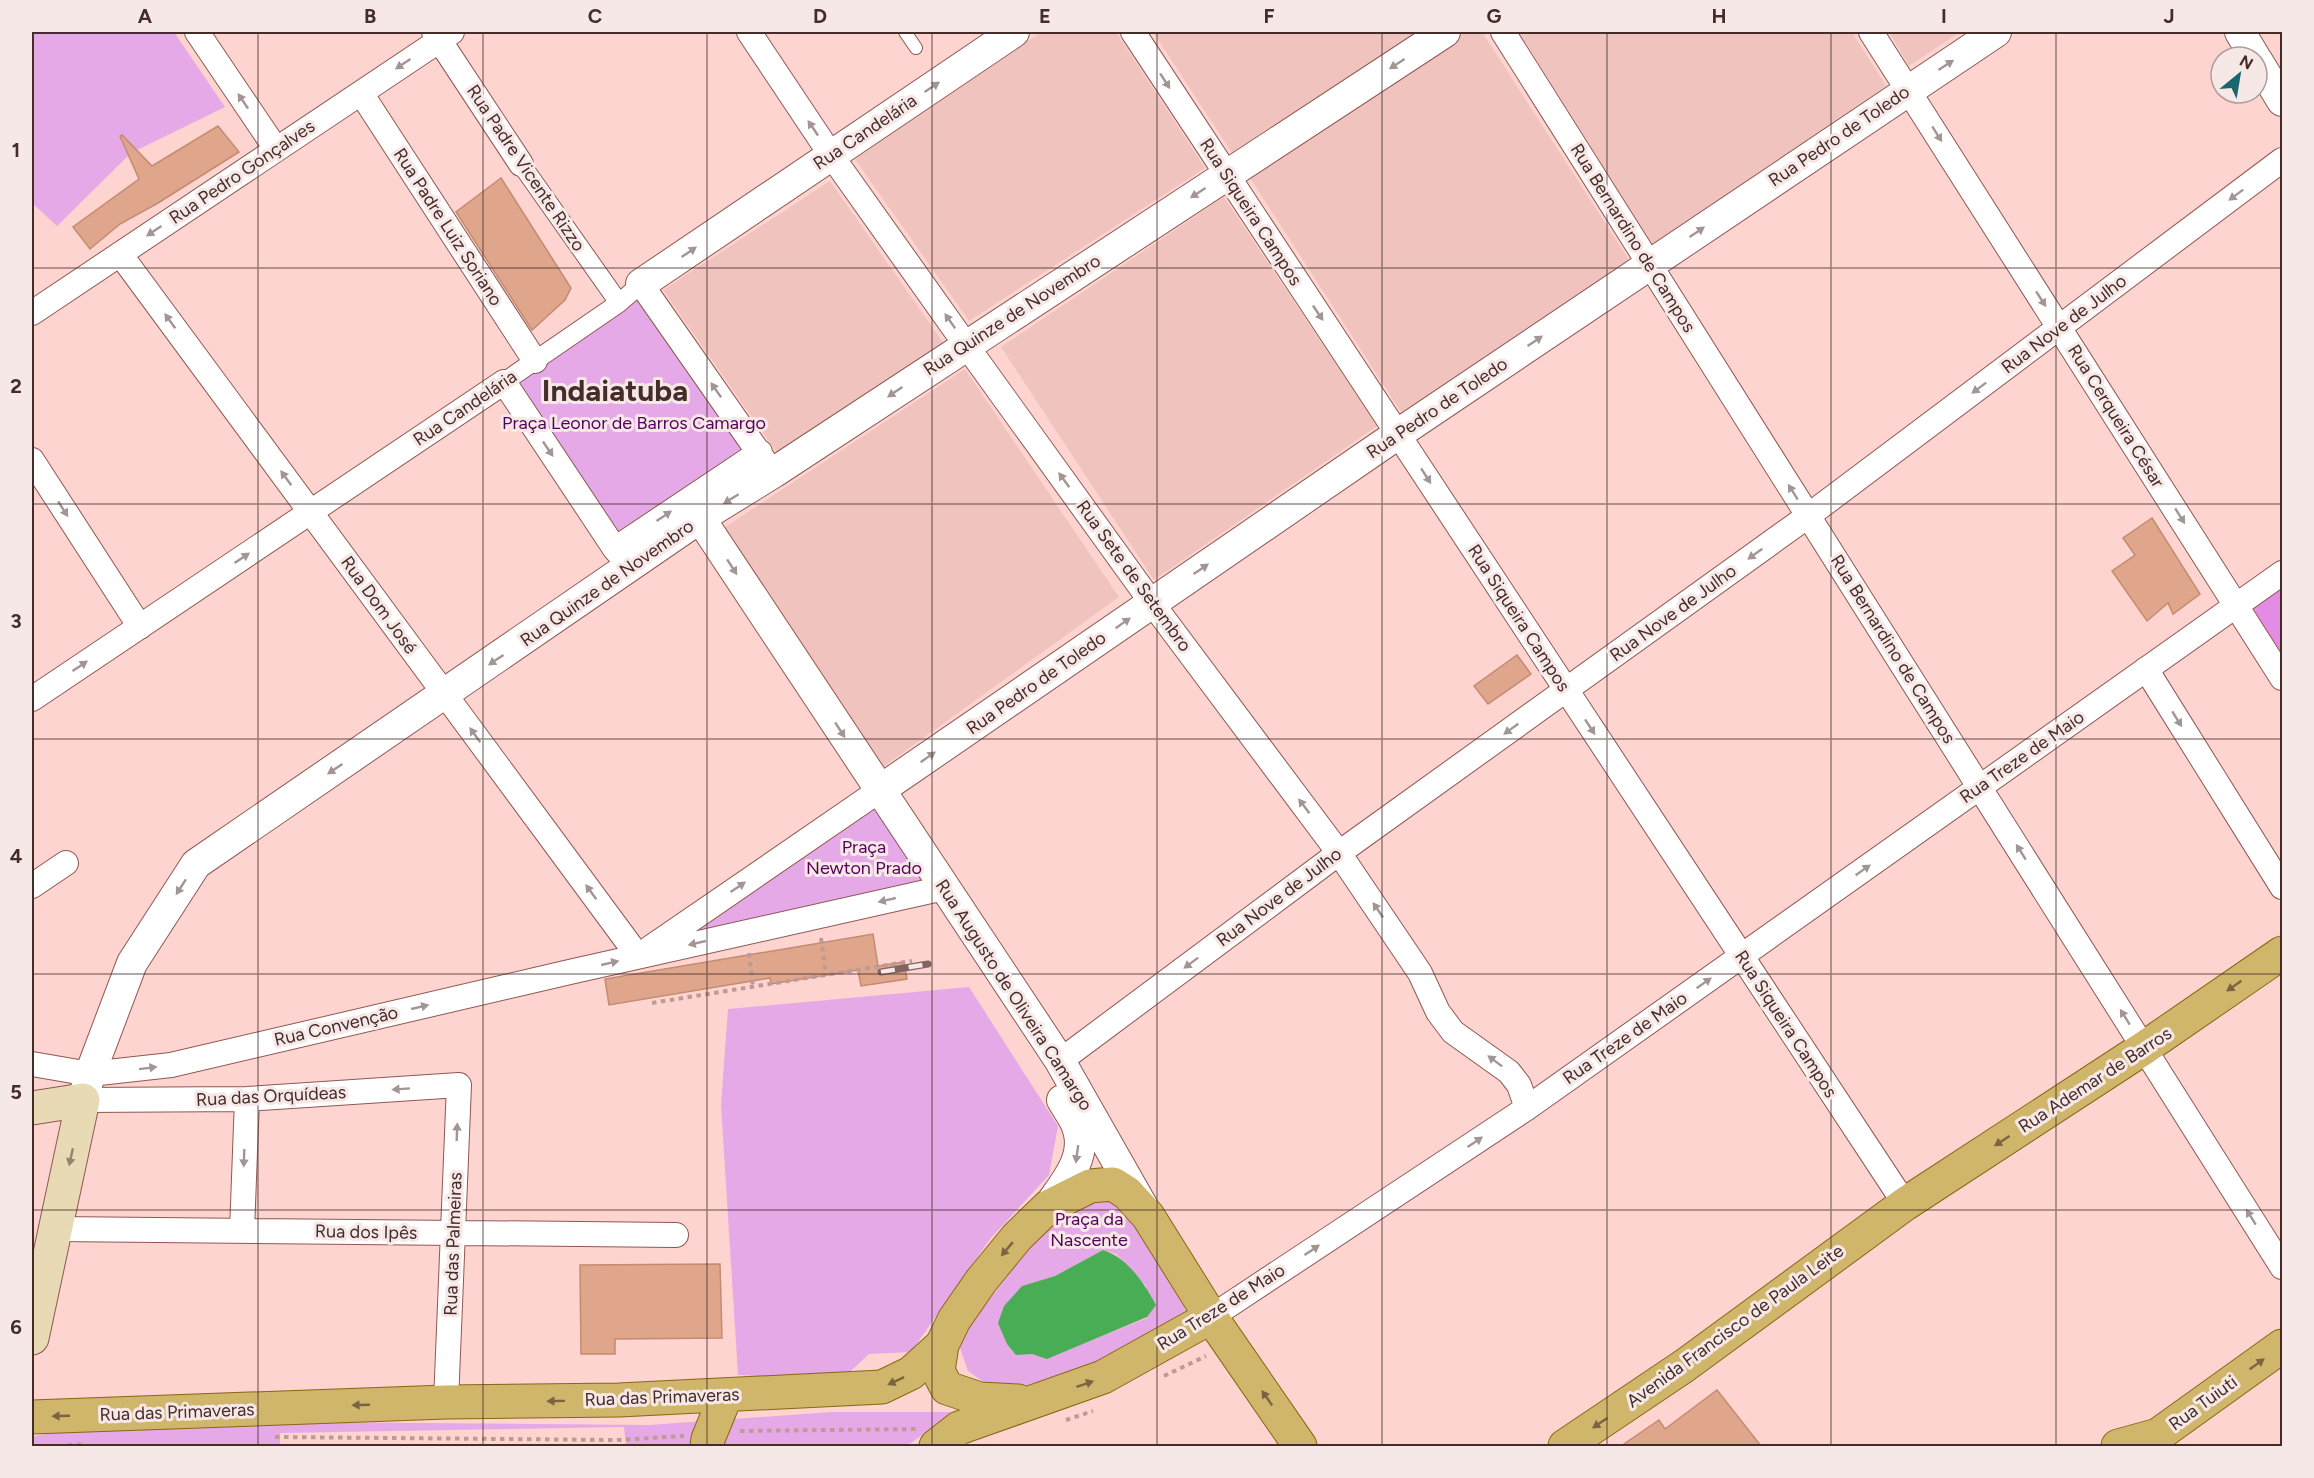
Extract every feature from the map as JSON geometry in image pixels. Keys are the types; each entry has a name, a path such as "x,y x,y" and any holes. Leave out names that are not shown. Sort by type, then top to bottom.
{"main road":[{"name":"Rua Ademar de Barros","path":"1905,1204 2144,1048 2283,952"},
{"path":"32,1108 86,1087"},
{"name":"Rua Quinze de Novembro","path":"32,1338 86,1087"},
{"path":"1048,1207 1090,1186 1113,1184 1127,1193 1148,1216"},
{"name":"Avenida Francisco de Paula Leite","path":"1565,1446 1684,1366 1905,1204"},
{"name":"Rua das Primaveras","path":"32,1417 446,1402 619,1400 882,1387 911,1374 942,1345 954,1320 981,1281 1017,1237 1048,1207"},
{"name":"Rua Augusto de Oliveira Camargo","path":"1148,1216 1211,1317 1300,1446"},
{"name":"Rua Treze de Maio","path":"936,1446 959,1428 1103,1377 1211,1317"},
{"path":"942,1345 938,1371 946,1388 980,1399 1036,1401"},
{"name":"Rua Tuiuti","path":"2118,1446 2158,1435 2283,1346"},
{"path":"707,1446 726,1395"}],"street":[{"path":"197,32 276,149"},
{"name":"Rua Sete de Setembro","path":"749,32 831,155 966,345 1152,603 1339,852 1420,973 1438,1012 1453,1032 1509,1072 1519,1085 1527,1108"},
{"name":"Rua Candelária","path":"32,699 535,361 831,155 1014,32"},
{"name":"Rua Siqueira Campos","path":"1133,32 1905,1204"},
{"name":"Rua Quinze de Novembro","path":"86,1087 132,963 196,864 445,694 623,558 700,519 767,462 966,345 1446,32"},
{"name":"Rua Bernardino de Campos","path":"1503,32 2283,1267"},
{"name":"Rua Cerqueira César","path":"1872,32 2283,678"},
{"name":"Rua Pedro de Toledo","path":"880,790 1398,434 1996,32"},
{"path":"2240,32 2248,45"},
{"name":"Rua Pedro Gonçalves","path":"32,313 361,93 442,34"},
{"name":"Rua Padre Vicente Rizzo","path":"442,34 521,164 630,294"},
{"path":"2269,79 2283,101"},
{"name":"Rua Padre Luiz Soriano","path":"361,93 535,361"},
{"name":"Rua Nove de Julho","path":"1060,1061 1339,852 1808,516 2283,160"},
{"name":"Rua Dom José","path":"120,254 638,956"},
{"path":"504,382 623,558 767,462 630,294"},
{"path":"32,459 140,627"},
{"name":"Rua Augusto de Oliveira Camargo","path":"700,519 1060,1061 1148,1216"},
{"name":"Rua Treze de Maio","path":"1211,1317 1527,1108 2283,573"},
{"path":"2146,669 2283,887"},
{"path":"638,956 880,790"},
{"path":"32,886 66,863"},
{"path":"638,956 944,888"},
{"name":"Rua Convenção","path":"32,1064 86,1087 638,956"},
{"name":"Rua das Primaveras","path":"1048,1207 1075,1168 1079,1151 1079,1130 1053,1084 1060,1061"},
{"name":"Rua das Orquídeas","path":"86,1087 247,1100 459,1085"},
{"name":"Rua das Palmeiras","path":"446,1402 459,1085"},
{"path":"242,1231 247,1100"},
{"name":"Rua dos Ipês","path":"56,1228 676,1235"}],"lane":[{"path":"905,32 916,48"}],"path":[{"path":"818,916 826,975"},
{"path":"746,932 753,987"},
{"path":"652,1003 912,961"},
{"path":"271,1437 617,1440"},
{"path":"59,1446 88,1444"}],"shaded area":[{"path":"1041,32 1116,32 1205,168 969,321 855,159"},
{"path":"1153,32 1424,32 1234,156"},
{"path":"1464,32 1482,32 1629,260 1401,412 1247,173"},
{"path":"1519,32 1852,32 1886,86 1652,244"},
{"path":"1889,32 1960,32 1909,66"},
{"path":"830,181 944,344 777,453 663,290"},
{"path":"1224,197 1377,426 1154,580 1001,347"},
{"path":"965,369 1119,597 883,767 722,529"},
{"path":"2282,573 2282,678 2237,605"},
{"path":"1103,1250 1128,1265 1146,1288 1156,1305 1147,1317 1047,1359 1032,1354 1016,1355 1007,1344 998,1323 1004,1306 1022,1286 1055,1276"}],"green space":[{"path":"32,32 174,32 225,107 131,153 57,226 32,203"},
{"name":"Praça Leonor de Barros Camargo","path":"641,284 760,452 615,549 504,382"},
{"name":"Praça Newton Prado","path":"880,790 944,888 638,956"},
{"path":"969,987 1058,1126 1049,1175 990,1239 911,1352 869,1354 841,1380 738,1375 721,1105 728,1009"},
{"name":"Praça da Nascente","path":"1112,1200 1130,1217 1189,1316 1036,1401 985,1383 968,1371 959,1345 967,1328 1044,1230 1081,1206","holes":["1103,1250 1116,1254 1146,1286 1147,1318 1047,1358 1032,1354 1022,1286 1055,1276"]},
{"path":"832,1412 953,1412 911,1443 902,1446 626,1446 624,1427 280,1433 280,1446 32,1446 32,1437 75,1426 190,1421 649,1425"}],"building":[{"path":"218,126 239,152 120,224 90,249 73,227 139,179 120,136 122,135 152,166"},
{"path":"501,178 571,288 565,300 532,330 456,212"},
{"path":"2152,518 2200,594 2173,614 2168,603 2147,621 2112,571 2135,555 2123,538"},
{"path":"1517,655 1531,674 1488,704 1474,686"},
{"path":"873,934 878,966 904,962 907,979 861,986 858,970 771,984 770,978 609,1005 605,979"},
{"path":"720,1264 722,1338 615,1339 615,1354 581,1354 580,1265"},
{"path":"1717,1390 1761,1446 1621,1446 1659,1420 1665,1429"}],"railway":[{"path":"881,972 928,964"}],"district":[{"name":"Indaiatuba","path":"615,390"}]}
